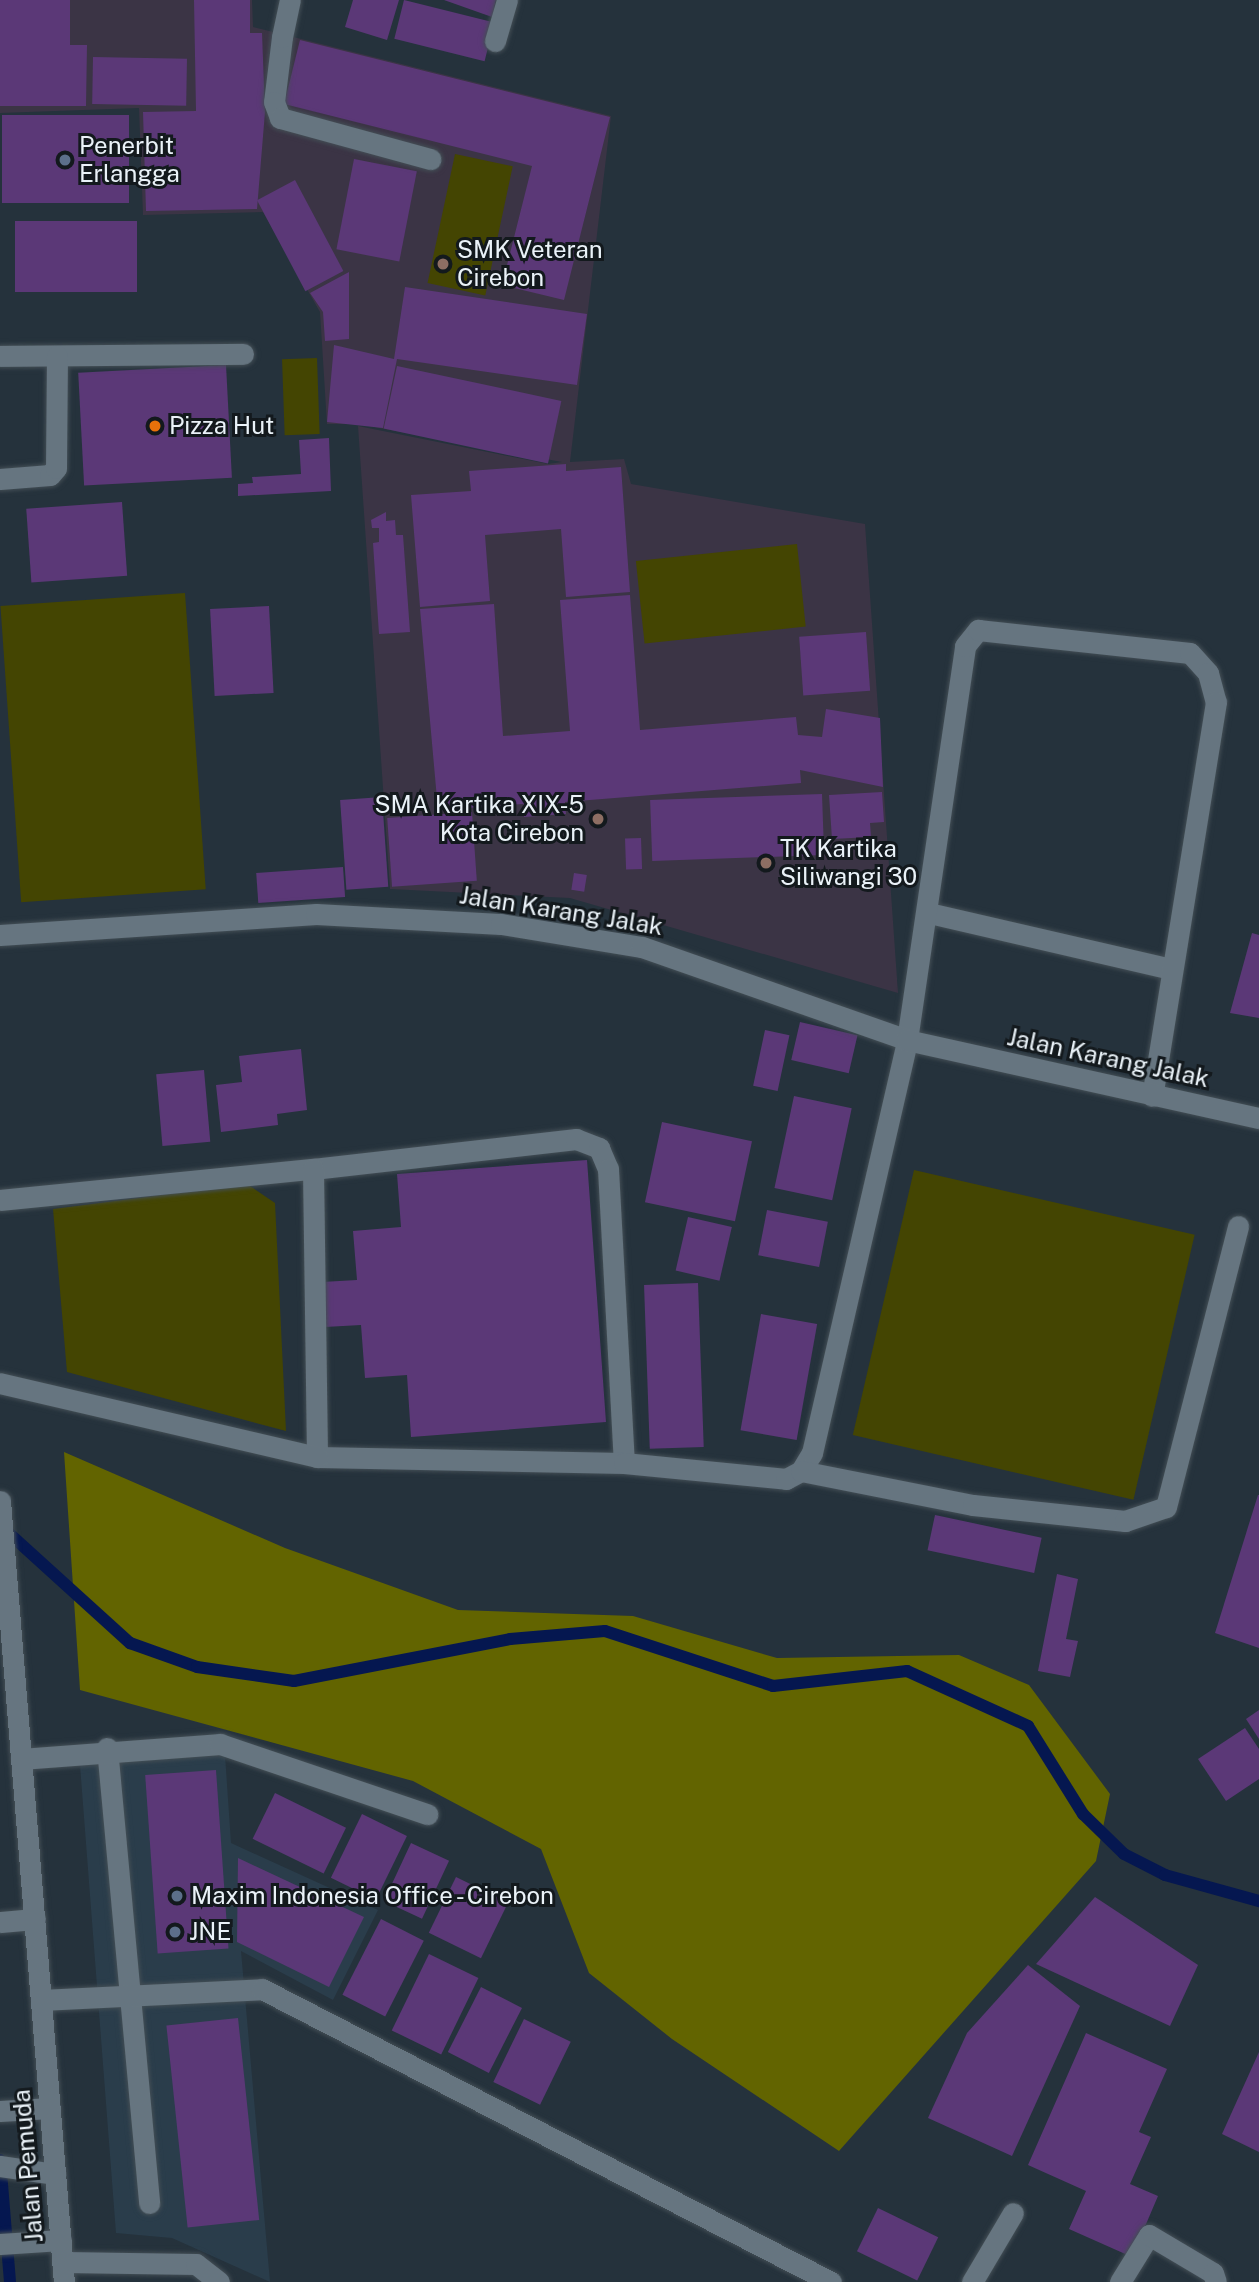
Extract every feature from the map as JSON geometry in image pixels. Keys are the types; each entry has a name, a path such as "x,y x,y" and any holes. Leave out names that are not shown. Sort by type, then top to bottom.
{"street":[{"path":"290,0 282,37 274,102 280,118 429,159"},
{"path":"495,41 507,0"},
{"path":"0,356 243,354"},
{"path":"0,480 50,475 56,468 57,356"},
{"path":"801,1471 820,1423 907,1040 929,913 965,646 973,635 987,627 1190,653 1208,673 1216,702 1152,1096"},
{"path":"929,913 1171,969"},
{"name":"Jalan Karang Jalak","path":"0,935 316,915 501,924 642,947 907,1040 1259,1118"},
{"path":"0,1200 313,1169 576,1139 599,1148 608,1168 624,1463"},
{"path":"313,1169 317,1457"},
{"path":"0,1383 317,1457 624,1463 786,1479 801,1471 973,1505 1125,1521 1166,1507 1175,1489 1238,1226"},
{"name":"Jalan Pemuda","path":"0,1501 4,1544 3,1577 35,1919 63,2272"},
{"path":"21,1759 107,1748 220,1744 427,1814"},
{"path":"107,1748 149,2203"},
{"path":"0,1922 35,1919"},
{"path":"41,2000 262,1989 831,2282"},
{"path":"2,2111 50,2108"},
{"path":"4,2167 55,2174"},
{"path":"972,2282 1013,2213"},
{"path":"1120,2282 1149,2235 1213,2273 1216,2282"},
{"path":"8,2243 61,2240"},
{"path":"63,2272 196,2264 219,2282"}],"shaded area":[{"path":"0,0 252,0 253,27 611,116 570,462 624,459 631,484 865,524 898,993 570,898 390,889 358,426 548,464 562,462 358,424 327,424 320,312 263,212 143,215 139,108 0,113"},
{"path":"455,154 513,166 485,295 428,283"},
{"path":"317,358 320,434 285,435 282,359"},
{"path":"797,544 806,627 645,643 636,561"},
{"path":"185,593 206,889 21,902 0,606"},
{"path":"914,1170 1195,1235 1133,1500 853,1435"},
{"path":"247,1184 275,1203 286,1431 67,1372 53,1209"},
{"path":"64,1452 285,1548 458,1610 633,1616 777,1658 959,1655 1029,1685 1110,1794 1096,1861 839,2151 672,2039 589,1973 541,1849 413,1781 80,1690"},
{"path":"225,1755 231,1843 378,1910 333,2000 241,1951 270,2282 172,2238 116,2233 80,1765"}],"building":[{"path":"0,0 70,0 70,45 87,45 86,106 0,106"},
{"path":"194,0 250,0 250,33 262,33 265,112 257,209 146,211 143,112 196,111"},
{"path":"353,0 399,0 387,40 345,27"},
{"path":"404,0 494,22 485,61 394,39"},
{"path":"444,0 496,0 492,17"},
{"path":"300,40 610,117 564,300 502,285 532,166 284,104"},
{"path":"93,57 187,59 186,106 92,104"},
{"name":"Penerbit Erlangga","path":"2,115 129,115 129,203 2,203"},
{"path":"354,159 417,171 399,262 336,249"},
{"path":"295,180 343,271 305,291 257,200"},
{"path":"15,221 137,221 137,292 15,292"},
{"path":"349,272 349,339 325,341 323,312 310,293"},
{"path":"405,287 587,314 577,385 397,359 383,428 327,422 334,345 394,359"},
{"name":"Pizza Hut","path":"226,365 232,478 84,486 78,373"},
{"path":"397,366 561,401 548,464 384,429"},
{"path":"329,438 331,491 238,496 238,484 253,483 252,477 301,474 299,440"},
{"path":"566,464 566,471 621,467 630,592 566,597 561,529 485,535 490,601 420,607 411,495 471,491 469,471"},
{"path":"122,502 127,576 31,583 26,509"},
{"path":"386,512 386,521 395,520 396,535 403,535 410,632 379,634 373,543 379,542 379,528 372,528 371,520"},
{"path":"630,595 640,730 796,717 798,735 822,737 826,709 880,718 883,787 800,770 801,783 565,802 566,814 524,817 523,804 438,810 420,609 494,604 503,736 570,731 560,600"},
{"path":"269,606 274,693 215,696 210,609"},
{"path":"866,632 870,691 803,696 799,637"},
{"path":"882,792 884,822 870,823 871,837 832,839 829,795"},
{"path":"822,794 824,855 652,861 650,800"},
{"path":"382,797 388,887 346,890 340,800"},
{"path":"472,812 477,881 392,887 387,818"},
{"path":"641,838 642,869 626,870 625,839"},
{"path":"343,867 345,897 258,903 256,873"},
{"path":"574,873 587,875 584,892 571,890"},
{"path":"1252,933 1259,935 1259,1018 1230,1013"},
{"path":"800,1022 857,1035 849,1073 791,1060"},
{"path":"765,1030 789,1035 778,1091 753,1086"},
{"path":"301,1049 307,1110 277,1114 278,1125 221,1132 216,1085 242,1082 239,1056"},
{"path":"204,1070 210,1142 162,1146 156,1074"},
{"path":"794,1096 852,1108 832,1200 774,1188"},
{"path":"662,1122 752,1141 735,1221 645,1202"},
{"path":"587,1160 606,1422 411,1437 407,1375 365,1378 361,1325 325,1327 322,1282 357,1280 353,1231 401,1227 397,1174"},
{"path":"767,1210 828,1222 819,1267 758,1255"},
{"path":"688,1217 732,1227 719,1281 676,1271"},
{"path":"698,1283 704,1447 650,1449 644,1285"},
{"path":"761,1314 817,1324 797,1440 741,1430"},
{"path":"1259,1495 1259,1648 1215,1633"},
{"path":"935,1515 1042,1538 1034,1573 928,1550"},
{"path":"1057,1574 1078,1579 1066,1639 1078,1641 1070,1677 1038,1671"},
{"path":"1259,1710 1259,1739 1246,1719"},
{"path":"1245,1728 1259,1749 1259,1779 1226,1801 1198,1759"},
{"path":"216,1770 228,1949 158,1954 145,1775"},
{"path":"275,1793 346,1828 324,1873 253,1839"},
{"path":"362,1814 407,1836 376,1900 331,1878"},
{"path":"411,1843 449,1861 422,1919 384,1901"},
{"path":"238,1858 364,1917 329,1987 237,1942"},
{"path":"456,1877 508,1902 481,1958 429,1933"},
{"path":"1095,1897 1198,1965 1170,2026 1036,1964"},
{"path":"381,1919 424,1941 385,2017 342,1995"},
{"path":"429,1954 478,1978 441,2055 392,2030"},
{"path":"1028,1965 1080,2006 1012,2156 928,2118 967,2033"},
{"path":"481,1987 522,2008 489,2073 448,2052"},
{"path":"238,2018 259,2220 188,2227 166,2026"},
{"path":"524,2019 571,2042 540,2105 493,2082"},
{"path":"1086,2033 1167,2069 1139,2132 1151,2137 1130,2184 1158,2196 1132,2257 1069,2229 1086,2191 1028,2165"},
{"path":"1259,2052 1259,2152 1222,2134"},
{"path":"878,2208 938,2237 917,2281 857,2251"}],"waterway":[{"path":"2,1527 130,1643 197,1667 294,1681 510,1639 605,1631 773,1686 907,1671 1028,1726 1083,1814 1124,1854 1165,1875 1259,1901"},
{"path":"0,2160 10,2282"}],"place":[{"name":"Penerbit Erlangga","path":"65,160"},
{"name":"SMK Veteran Cirebon","path":"443,264"},
{"name":"Pizza Hut","path":"155,426"},
{"name":"SMA Kartika XIX-5 Kota Cirebon","path":"598,819"},
{"name":"TK Kartika Siliwangi 30","path":"766,863"},
{"name":"Maxim Indonesia Office - Cirebon","path":"177,1896"},
{"name":"JNE","path":"175,1932"}]}
